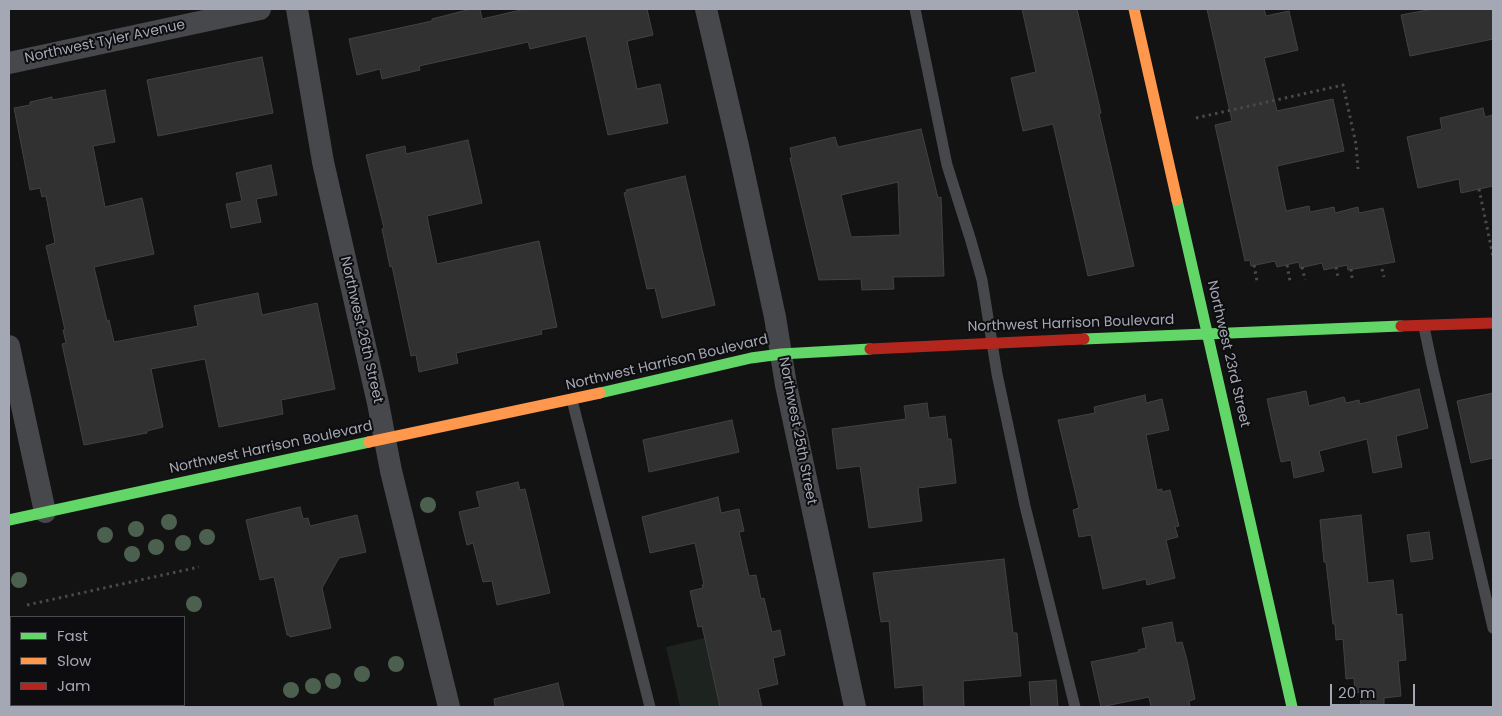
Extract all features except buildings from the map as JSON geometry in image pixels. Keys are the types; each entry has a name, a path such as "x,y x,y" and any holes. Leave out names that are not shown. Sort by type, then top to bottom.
{"main road":[{"name":"Northwest 23rd Street","path":"1134,9 1292,707"},
{"name":"Northwest Harrison Boulevard","path":"9,520 572,400 751,358 781,354 992,342 1493,323"}],"street":[{"name":"Northwest Tyler Avenue","path":"9,62 260,9"},
{"name":"Northwest 26th Street","path":"297,9 323,162 378,403 384,439 449,707"},
{"name":"Northwest 25th Street","path":"706,9 775,317 790,404 855,707"},
{"path":"9,346 45,512"}],"lane":[{"path":"915,9 947,165 980,272 997,374 1025,506 1075,707"},
{"path":"1424,327 1493,628"},
{"path":"572,400 650,707"}],"path":[{"path":"1196,118 1343,85 1356,144 1358,169"},
{"path":"1479,189 1493,256"},
{"path":"1254,265 1257,281"},
{"path":"1287,265 1290,281"},
{"path":"1302,267 1305,280"},
{"path":"1336,267 1338,278"},
{"path":"1351,269 1352,278"},
{"path":"1382,269 1384,277"},
{"path":"27,605 198,567"}],"shaded area":[{"path":"704,638 720,707 680,707 666,647"}],"traffic: fast":[{"path":"1177,200 1292,707"},
{"path":"1084,339 1401,326"},
{"path":"600,393 751,358 781,354 870,349"},
{"path":"9,520 369,442"}],"traffic: slow":[{"path":"1134,9 1177,200"},
{"path":"369,442 600,393"}],"traffic: jam":[{"path":"1401,326 1493,323"},
{"path":"870,349 1084,339"}]}
